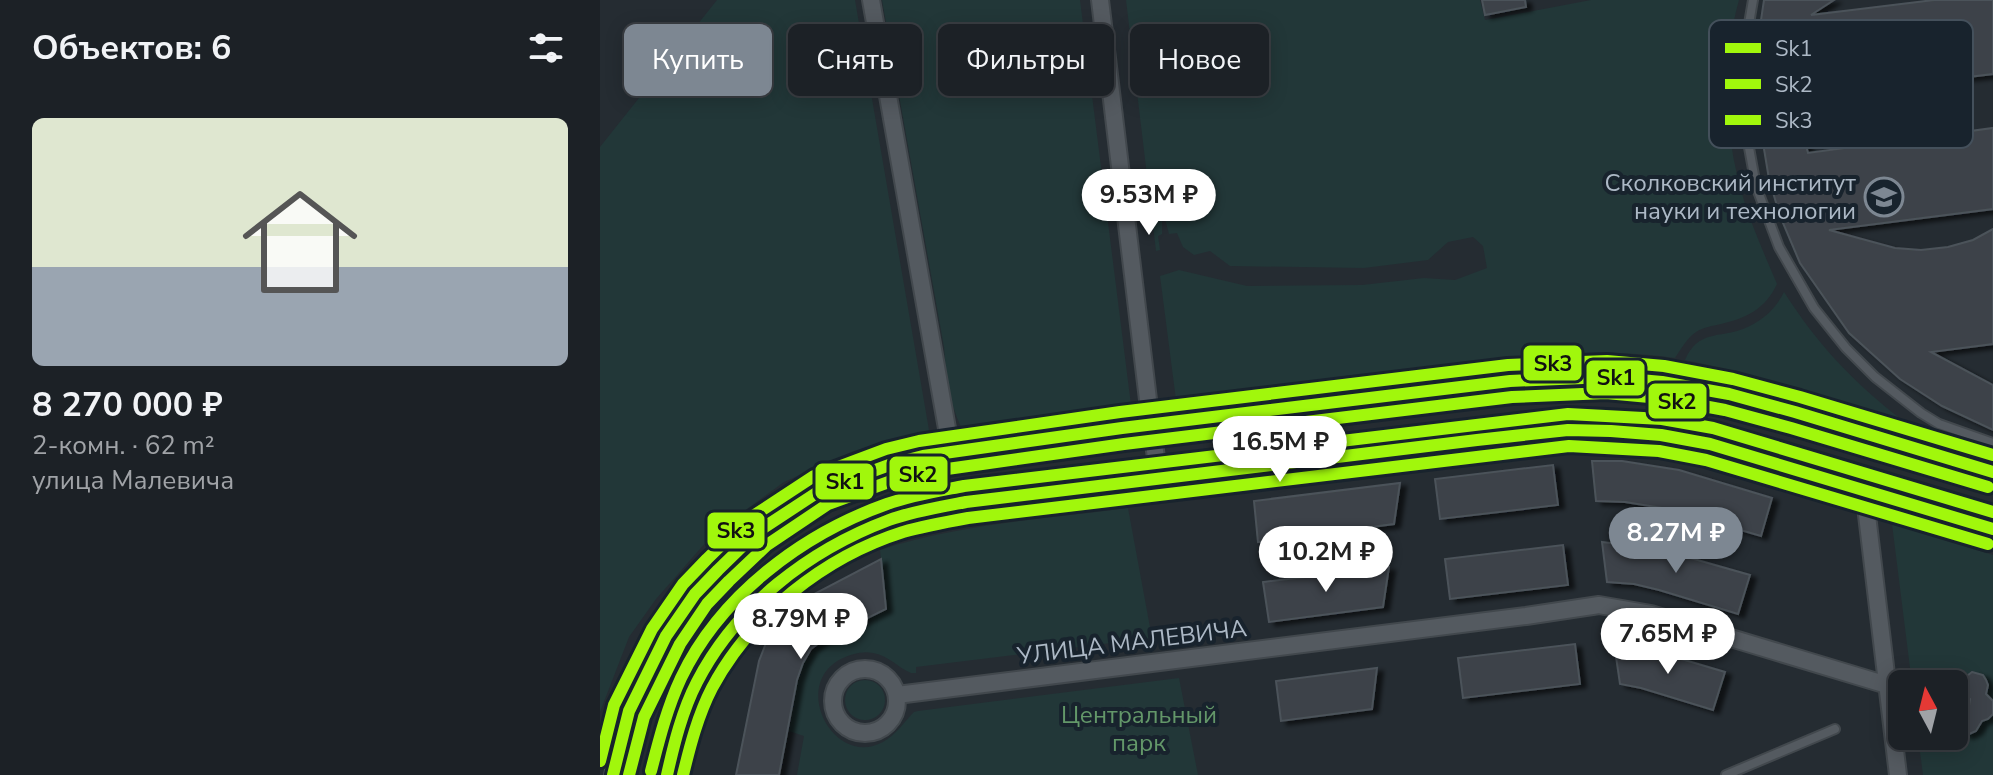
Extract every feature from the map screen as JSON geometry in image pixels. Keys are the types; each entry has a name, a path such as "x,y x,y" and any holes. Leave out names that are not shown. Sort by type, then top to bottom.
{"street":[{"path":"871,0 951,451"},
{"path":"1100,0 1159,479"},
{"path":"613,775 629,711 666,636 695,594 757,532 821,490 892,464 951,451 1562,377 1637,379 1696,387 1768,404 1993,472"},
{"path":"667,775 692,697 710,660 742,618 781,581 857,532 892,519 966,502 1477,440 1568,430 1611,431 1661,435 1710,444 1993,529"},
{"path":"1864,490 1898,775"},
{"name":"УЛИЦА МАЛЕВИЧА","path":"897,695 1599,605 1651,614 1887,685"},
{"path":"859,668 884,674 897,695 897,708 891,720 882,729 870,733 857,733 846,727 837,718 832,706 838,682 847,673 859,668"}],"lane":[{"path":"1750,20 1753,0"},
{"path":"1749,148 1756,186 1779,247 1814,308 1846,348 1875,377 1921,413 1939,424 1993,443"},
{"path":"1726,775 1835,729"}],"green space":[{"path":"717,0 855,0 859,24 788,24 788,96 872,96 929,430 854,451 784,482 714,533 656,599 629,637 600,712 600,147 641,96 772,96 772,24 698,24"},
{"path":"882,0 1080,0 1083,24 938,24 938,96 1092,96 1131,405 961,427 949,388 899,96 922,96 922,24 886,24"},
{"path":"1126,0 1480,0 1485,20 1591,0 1739,0 1735,20 1709,20 1709,148 1732,148 1742,195 1777,284 1767,300 1754,311 1739,319 1696,332 1675,358 1605,353 1535,355 1176,400 1160,276 1179,270 1247,286 1362,285 1424,278 1455,280 1487,268 1483,246 1473,237 1448,242 1428,260 1364,268 1230,266 1210,251 1194,255 1183,247 1177,233 1169,234 1165,219 1162,221 1162,234 1158,236 1160,250 1156,251 1137,96 1269,96 1269,24 1130,24 1130,33"},
{"path":"1784,292 1837,361 1902,420 1727,369 1685,360 1690,350 1703,339 1743,329 1762,319"},
{"name":"Центральный парк","path":"1128,508 1152,638 916,667 916,673 878,654 857,653 843,658 827,670 819,685 819,703 824,720 834,734 848,744 865,747 888,739 918,711 1179,678 1198,775 797,775 804,736 789,731 801,671 819,645 887,610 880,550 972,528"},
{"path":"1892,524 1993,555 1993,775 1923,775 1920,750 1968,750 1968,670 1910,670"},
{"path":"865,680 879,686 885,700 879,714 865,720 851,714 845,700 851,686"}],"building":[{"path":"1482,0 1525,0 1526,7 1485,15"},
{"path":"1764,0 1834,0 1811,15 1934,0 1993,0 1993,74 1973,76 1973,20 1761,20"},
{"path":"1993,128 1993,209 1829,230 1895,248 1921,250 1973,240 1993,229 1993,344 1931,352 1993,385 1993,430 1942,406 1900,379 1849,333 1800,263 1780,216 1764,148 1807,148 1808,153 1845,148 1973,148 1973,131"},
{"path":"1592,461 1622,461 1679,470 1772,498 1761,536 1668,509 1596,501"},
{"path":"1553,465 1558,505 1440,519 1435,479"},
{"path":"1400,483 1394,524 1258,542 1254,501"},
{"path":"1602,542 1659,549 1750,575 1738,614 1659,590 1607,582"},
{"path":"1563,545 1568,585 1450,599 1445,559"},
{"path":"881,559 886,609 823,640 811,649 803,663 779,775 736,775 759,661 780,618 797,603"},
{"path":"1389,567 1383,607 1269,622 1263,582"},
{"path":"1614,643 1641,647 1725,672 1713,710 1620,684"},
{"path":"1575,644 1580,684 1463,698 1458,658"},
{"path":"1377,668 1372,709 1281,721 1276,681"},
{"path":"1972,672 1983,675 1988,685 1986,694 1993,701 1993,714 1968,735 1970,699 1968,675"}],"transit line":[{"name":"Sk3","path":"600,761 614,705 652,629 683,584 707,559 747,520 814,476 886,449 919,441 1120,412 1508,365 1607,361 1664,366 1733,379 1993,455"},
{"name":"Sk1","path":"613,775 629,711 666,636 695,594 718,570 757,532 821,490 923,456 1122,428 1510,381 1607,377 1662,382 1729,394 1993,472"},
{"name":"Sk2","path":"629,775 644,717 680,644 707,604 729,581 767,545 828,504 926,472 1124,444 1512,397 1606,393 1660,398 1725,410 1988,487"},
{"name":"Sk3","path":"651,771 667,712 681,678 718,620 741,595 767,572 824,532 887,504 964,486 1568,414 1662,419 1713,428 1993,512"},
{"name":"Sk1","path":"667,775 683,716 697,682 713,654 754,605 803,564 859,532 908,514 966,502 1477,440 1568,430 1611,431 1661,435 1710,444 1993,529"},
{"name":"Sk2","path":"683,775 699,720 712,688 728,661 747,636 792,592 818,573 874,543 911,530 968,518 1569,446 1659,451 1706,460 1988,544"}],"place":[{"name":"Сколковский институт науки и технологии","path":"1884,197"}]}
